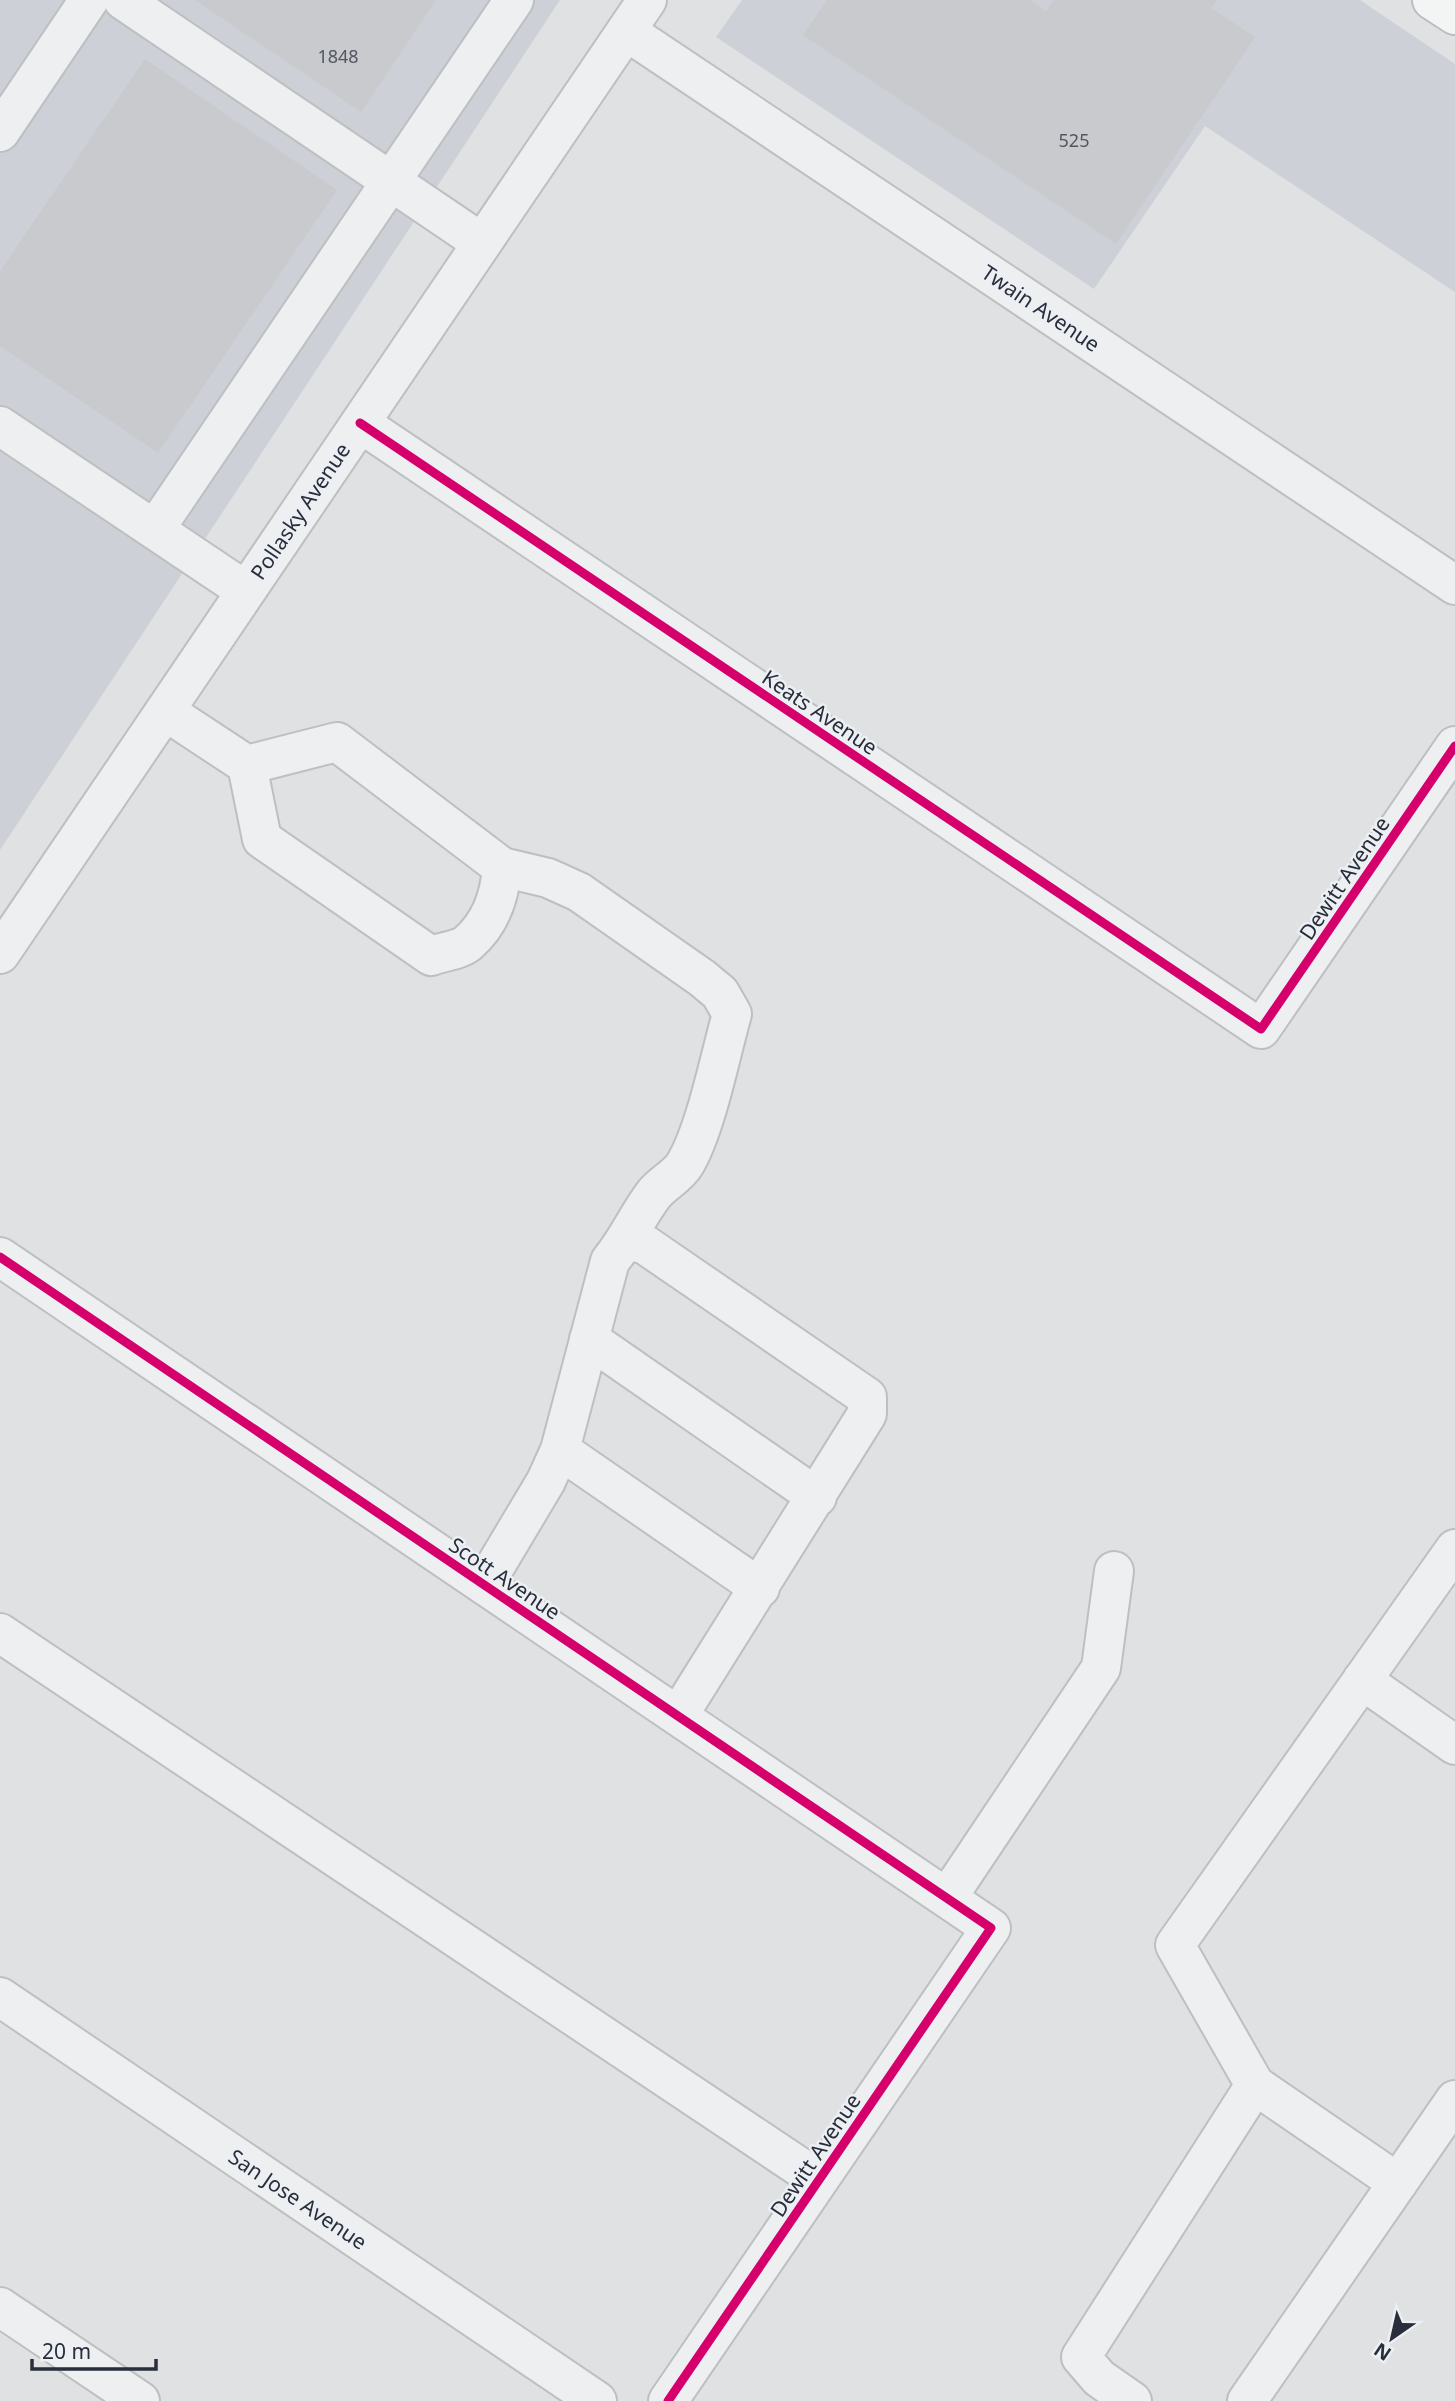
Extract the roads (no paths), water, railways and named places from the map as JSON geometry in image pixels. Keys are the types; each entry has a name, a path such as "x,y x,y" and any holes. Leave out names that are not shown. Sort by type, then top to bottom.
{"main road":[{"path":"1432,0 1455,15"}],"street":[{"path":"0,132 89,0"},
{"path":"123,0 482,243"},
{"path":"155,529 514,0"},
{"name":"Pollasky Avenue","path":"0,954 637,15"},
{"name":"Twain Avenue","path":"637,15 1455,585"},
{"name":"Keats Avenue","path":"360,423 1261,1029"},
{"path":"0,426 246,591"},
{"path":"165,711 247,765 262,839 430,956 467,944 494,911 501,890 502,867"},
{"path":"247,765 337,742 502,867 548,878 579,892 720,993 732,1014 695,1144 684,1167 657,1191 635,1219 627,1241 610,1261 560,1450 546,1481 484,1585"},
{"name":"Dewitt Avenue","path":"1261,1029 1455,746"},
{"path":"627,1241 644,1244 867,1398 867,1414 678,1716"},
{"name":"Scott Avenue","path":"0,1257 991,1928"},
{"path":"589,1339 817,1497"},
{"path":"560,1450 760,1588"},
{"path":"1398,2183 1255,2085 1175,1944 1455,1549"},
{"path":"947,1898 1101,1668 1114,1571"},
{"path":"0,1633 819,2180"},
{"path":"1362,1680 1455,1745"},
{"name":"Dewitt Avenue","path":"668,2401 991,1928"},
{"name":"San Jose Avenue","path":"0,1997 597,2401"},
{"path":"1132,2401 1091,2390 1081,2357 1255,2085"},
{"path":"1247,2401 1455,2100"},
{"path":"0,2307 140,2401"}]}
